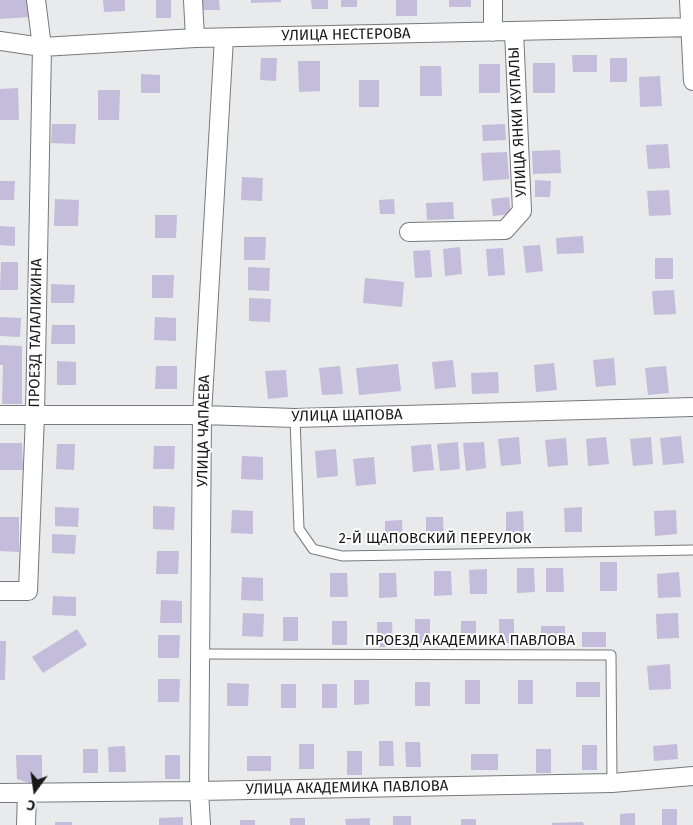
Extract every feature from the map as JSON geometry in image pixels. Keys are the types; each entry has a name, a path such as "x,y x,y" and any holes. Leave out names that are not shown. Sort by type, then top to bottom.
{"street":[{"name":"ПРОЕЗД ТАЛАЛИХИНА","path":"0,591 28,591 35,415 42,47 36,0"},
{"path":"193,0 195,38"},
{"path":"492,0 493,32"},
{"path":"690,0 693,81"},
{"name":"УЛИЦА НЕСТЕРОВА","path":"0,41 42,47 195,38 692,27"},
{"name":"УЛИЦА ЯНКИ КУПАЛЫ","path":"409,232 505,230 522,210 514,31"},
{"name":"УЛИЦА ЧАПАЕВА","path":"201,825 199,792 202,414 224,38"},
{"name":"УЛИЦА ЩАПОВА","path":"0,415 202,414 295,418 693,407"},
{"name":"УЛИЦА АКАДЕМИКА ПАВЛОВА","path":"0,794 199,792 612,783 693,776"},
{"path":"26,825 27,794"}],"lane":[{"name":"2-Й ЩАПОВСКИЙ ПЕРЕУЛОК","path":"295,418 299,529 313,549 342,556 693,550"},
{"name":"ПРОЕЗД АКАДЕМИКА ПАВЛОВА","path":"201,654 611,655 612,783"}],"building":[{"path":"0,0 28,0 30,17 0,19"},
{"path":"103,0 125,0 125,11 104,12"},
{"path":"156,0 171,0 171,18 156,18"},
{"path":"202,0 219,0 220,10 202,10"},
{"path":"251,0 281,0 281,2 251,3"},
{"path":"311,0 328,0 328,9 312,9"},
{"path":"341,0 357,0 357,7 341,7"},
{"path":"396,0 417,0 417,16 396,16"},
{"path":"449,0 471,0 471,7 449,7"},
{"path":"572,55 597,55 597,72 573,72"},
{"path":"261,58 277,58 276,81 260,80"},
{"path":"610,58 627,58 627,82 610,82"},
{"path":"298,61 320,61 320,91 299,92"},
{"path":"533,63 555,63 555,93 533,93"},
{"path":"479,64 500,64 500,93 479,93"},
{"path":"420,66 441,66 442,96 420,96"},
{"path":"141,74 160,75 160,93 141,93"},
{"path":"660,76 662,106 640,107 639,77"},
{"path":"359,80 379,80 379,107 359,107"},
{"path":"18,88 19,120 0,120 0,89"},
{"path":"98,90 120,90 119,120 98,120"},
{"path":"52,124 76,124 75,144 51,143"},
{"path":"505,124 506,140 483,141 482,125"},
{"path":"668,144 670,168 648,169 646,145"},
{"path":"560,150 561,173 533,174 532,151"},
{"path":"507,152 509,179 483,181 481,153"},
{"path":"242,177 263,178 262,201 241,200"},
{"path":"535,180 551,181 550,197 535,197"},
{"path":"0,181 15,181 14,200 0,200"},
{"path":"669,190 671,215 649,216 647,191"},
{"path":"509,197 511,214 493,216 491,199"},
{"path":"55,199 79,200 78,226 54,226"},
{"path":"394,199 395,214 380,214 379,200"},
{"path":"453,202 454,219 427,220 426,203"},
{"path":"155,215 177,215 176,238 155,238"},
{"path":"0,226 15,227 15,246 0,245"},
{"path":"583,236 584,253 557,254 556,238"},
{"path":"244,237 266,237 265,260 244,260"},
{"path":"540,245 543,271 526,273 523,246"},
{"path":"460,247 462,274 445,276 443,249"},
{"path":"503,248 505,275 488,276 486,249"},
{"path":"430,250 432,277 415,278 413,251"},
{"path":"655,258 673,258 673,279 655,279"},
{"path":"1,262 18,262 18,290 0,290"},
{"path":"248,267 270,268 269,291 248,290"},
{"path":"152,275 174,275 173,298 152,298"},
{"path":"365,278 404,282 402,307 363,303"},
{"path":"51,284 75,285 74,303 51,303"},
{"path":"674,290 676,314 654,315 652,291"},
{"path":"249,298 271,299 270,322 249,321"},
{"path":"0,317 21,318 20,337 0,336"},
{"path":"155,317 176,318 176,341 154,340"},
{"path":"52,325 75,325 75,344 51,344"},
{"path":"0,345 22,346 22,404 2,404 3,365 0,365"},
{"path":"614,358 616,385 596,387 593,360"},
{"path":"453,360 456,387 435,389 432,362"},
{"path":"57,361 76,362 76,385 57,385"},
{"path":"554,363 557,390 536,392 534,365"},
{"path":"398,364 401,391 359,395 356,368"},
{"path":"156,366 177,366 177,389 155,389"},
{"path":"340,366 343,394 322,395 319,368"},
{"path":"666,366 669,393 648,395 645,368"},
{"path":"286,370 288,397 268,399 265,371"},
{"path":"498,372 499,393 472,394 471,373"},
{"path":"681,436 684,463 663,465 660,438"},
{"path":"519,437 521,464 501,466 498,439"},
{"path":"606,437 609,464 588,466 586,439"},
{"path":"651,437 653,464 633,466 630,439"},
{"path":"566,438 568,465 548,467 545,440"},
{"path":"458,442 460,469 440,471 437,444"},
{"path":"484,442 486,468 466,471 463,443"},
{"path":"0,443 22,443 23,470 0,470"},
{"path":"57,444 75,444 74,470 56,469"},
{"path":"431,444 434,470 413,472 411,446"},
{"path":"154,446 175,446 174,469 153,469"},
{"path":"336,449 338,476 317,478 315,451"},
{"path":"242,456 263,457 263,480 241,479"},
{"path":"374,457 376,484 356,486 353,459"},
{"path":"153,506 175,507 174,530 153,529"},
{"path":"55,507 79,508 78,527 55,526"},
{"path":"582,507 582,532 565,532 564,508"},
{"path":"232,510 253,511 253,534 231,533"},
{"path":"676,510 677,534 655,536 654,511"},
{"path":"523,511 524,536 506,536 506,512"},
{"path":"0,517 19,517 19,552 0,551"},
{"path":"426,517 443,517 444,541 426,541"},
{"path":"402,520 403,544 385,545 385,521"},
{"path":"52,534 76,535 75,554 52,553"},
{"path":"157,551 179,551 178,574 156,574"},
{"path":"600,562 617,562 617,591 600,591"},
{"path":"517,568 534,568 535,592 517,593"},
{"path":"546,568 563,568 564,592 546,592"},
{"path":"487,569 487,594 470,594 469,570"},
{"path":"434,571 451,571 452,595 434,596"},
{"path":"679,572 681,597 658,598 657,574"},
{"path":"330,573 347,573 348,597 330,597"},
{"path":"379,573 396,573 397,597 379,598"},
{"path":"242,577 263,578 263,601 241,600"},
{"path":"53,596 76,597 76,616 52,615"},
{"path":"161,600 182,601 182,623 160,623"},
{"path":"243,613 264,614 263,637 242,636"},
{"path":"678,613 679,638 657,639 656,614"},
{"path":"283,617 298,617 298,641 283,641"},
{"path":"415,619 430,619 430,643 415,643"},
{"path":"499,619 514,619 514,643 499,643"},
{"path":"332,621 347,621 347,645 332,645"},
{"path":"461,621 476,621 476,645 461,645"},
{"path":"377,622 392,622 393,647 378,647"},
{"path":"541,626 565,626 565,641 541,640"},
{"path":"77,629 87,645 43,673 32,657"},
{"path":"582,632 606,632 606,647 582,647"},
{"path":"158,635 180,635 179,658 158,658"},
{"path":"0,641 6,641 5,680 0,680"},
{"path":"670,664 671,689 649,690 647,666"},
{"path":"158,679 180,679 179,702 158,702"},
{"path":"354,680 369,680 369,704 354,705"},
{"path":"465,680 480,680 480,704 465,704"},
{"path":"518,680 533,680 533,704 518,704"},
{"path":"415,682 430,682 430,706 415,706"},
{"path":"576,682 600,682 600,697 576,697"},
{"path":"227,683 249,684 248,706 227,706"},
{"path":"281,684 296,684 296,708 281,708"},
{"path":"322,684 337,684 337,708 322,708"},
{"path":"379,741 393,741 394,766 379,766"},
{"path":"405,742 420,742 421,767 406,767"},
{"path":"299,744 314,744 314,769 299,769"},
{"path":"677,744 678,759 654,761 653,746"},
{"path":"582,745 597,745 597,770 582,770"},
{"path":"125,746 126,772 109,772 108,747"},
{"path":"83,749 98,749 98,773 83,773"},
{"path":"536,749 551,749 551,773 536,773"},
{"path":"347,751 362,751 362,775 347,775"},
{"path":"471,754 498,754 498,770 471,770"},
{"path":"16,755 42,755 42,787 17,779"},
{"path":"165,755 180,755 180,779 165,779"},
{"path":"247,756 271,756 271,771 247,771"},
{"path":"662,809 677,809 677,825 662,825"},
{"path":"635,813 635,825 620,825 620,814"},
{"path":"393,816 411,816 411,825 393,825"},
{"path":"183,817 183,825 159,825 159,818"},
{"path":"290,818 305,818 305,825 290,825"},
{"path":"370,818 370,825 346,825 345,819"},
{"path":"461,819 476,819 476,825 461,825"},
{"path":"240,820 255,820 255,825 240,825"},
{"path":"55,822 72,822 72,825 55,825"},
{"path":"583,822 584,825 552,825 552,823"}]}
